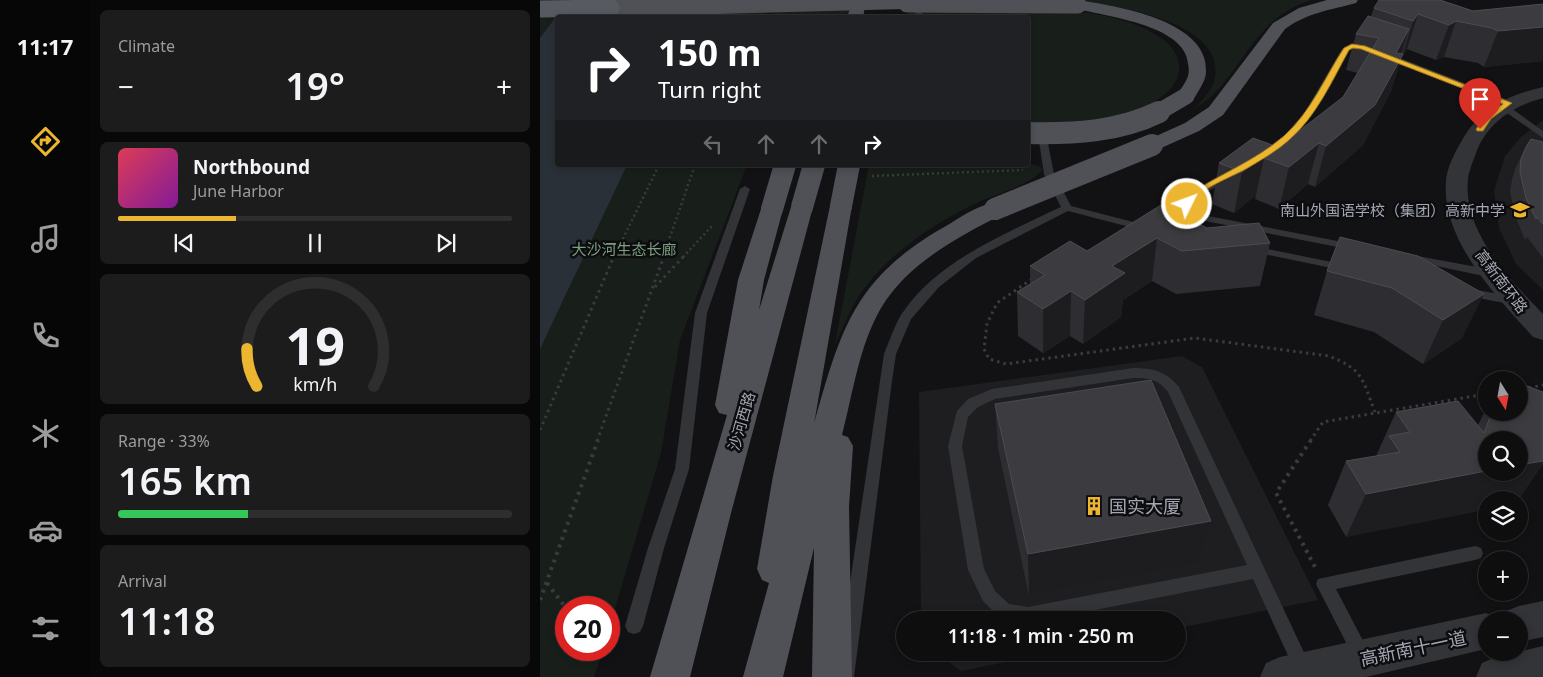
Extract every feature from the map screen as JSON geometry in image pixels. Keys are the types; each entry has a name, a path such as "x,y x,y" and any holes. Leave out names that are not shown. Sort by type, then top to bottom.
{"highway":[{"path":"540,10 611,8"}],"main road":[{"path":"856,15 859,0"},
{"path":"881,15 884,0"},
{"path":"890,0 892,15"},
{"path":"611,8 924,0"},
{"path":"763,677 845,367 865,313 889,281 909,261 956,228 1146,141 1206,119 1224,102 1279,26 1289,18 1316,7 1351,0"},
{"path":"801,3 1078,5 1137,17 1164,28 1185,42 1198,60 1199,73 1195,85 1186,96 1154,116 1131,123 1077,133 1030,134"},
{"path":"611,8 704,9 747,15"},
{"path":"1030,152 1068,150 1146,141"},
{"path":"714,513 751,280 785,167"},
{"name":"沙河西路","path":"670,677 714,513 813,167"},
{"path":"759,677 790,476 841,206 857,171"},
{"path":"832,677 832,507 845,367"}],"street":[{"name":"高新南环路","path":"1543,92 1509,103 1488,117 1471,141 1461,164 1456,185 1461,213 1472,240 1494,274 1515,301 1543,331"},
{"path":"1528,622 1543,619"},
{"name":"高新南十一道","path":"1292,674 1478,633"},
{"path":"1496,677 1543,666"}],"lane":[{"path":"918,15 920,0"},
{"path":"1357,38 1509,103 1543,135"},
{"path":"1255,159 1287,138 1309,113 1346,49 1352,46 1363,48 1509,103"},
{"path":"1030,125 1041,126 1048,169 1067,208"},
{"path":"1239,169 1189,198 1188,209 1200,217 1366,250"},
{"path":"634,626 656,548 682,469 701,313 746,189"},
{"path":"844,677 890,354 906,317 918,302 954,269 994,243 1067,208 1157,230"},
{"path":"1244,248 1360,271"},
{"path":"1406,257 1494,274"},
{"path":"1457,290 1515,301"},
{"path":"1256,571 1028,615 1005,612 988,596 976,570 955,446 962,415 973,403 992,394 1133,373 1152,373 1166,380 1174,390 1256,571 1292,674"},
{"path":"1364,658 1324,584 1475,553"}],"path":[{"path":"540,430 614,256 658,167"},
{"path":"540,600 694,167"},
{"path":"857,171 1048,169"},
{"path":"652,289 712,225"},
{"path":"1035,278 997,303 987,324 984,349 989,359 1006,364 1195,338 1329,356 1349,364 1362,378 1375,412"},
{"path":"1528,388 1543,386"},
{"path":"1324,584 1276,492 1323,422 1478,395"},
{"path":"547,582 557,596"}],"shaded area":[{"path":"569,0 731,0 727,15 558,15"},
{"path":"555,18 555,167 626,167 540,349 540,38"},
{"name":"南山外国语学校（集团）高新中学","path":"1543,120 1543,290 1516,264 1499,228 1494,191 1505,156 1521,137"},
{"path":"1182,356 1202,367 1318,600 1186,626 1186,611 921,611 919,392"},
{"path":"947,661 1012,661 961,671"}],"green space":[{"name":"大沙河生态长廊","path":"540,0 770,0 849,8 847,15 779,15 767,12 766,15 555,15 555,167 746,167 680,340 661,453 619,596 555,596 555,661 599,661 594,677 540,677"},
{"path":"1068,0 1312,0 1280,15 1268,26 1216,92 1192,111 1203,100 1215,77 1213,57 1202,41 1183,28 1160,18 1134,11"},
{"path":"909,9 1024,9 1073,11 1105,16 1136,25 1169,44 1174,50 1179,64 1177,78 1170,90 1158,100 1126,114 1081,124 1030,125 1030,15 908,15"},
{"path":"1030,164 1041,167 1042,170 1031,180 964,209 930,229 898,253 883,266 859,296 835,344 869,167 1030,167"}],"building":[{"path":"1379,0 1440,0 1473,11 1543,4 1543,27 1498,31 1492,28 1456,21 1449,25 1418,14 1413,21 1374,8"},
{"path":"1368,16 1409,29 1396,53 1403,54 1375,105 1326,146 1319,143 1289,167 1264,158 1343,97 1379,38 1356,34"},
{"path":"1253,138 1275,146 1242,172 1219,163"},
{"path":"1531,139 1543,142 1543,224 1537,217 1536,219 1526,198 1520,172 1521,159"},
{"path":"1161,205 1207,228 1259,223 1270,243 1182,251 1157,238 1112,266 1125,273 1085,300 1071,291 1043,309 1017,292 1045,275 1030,266 1070,241 1087,251"},
{"path":"1340,237 1418,256 1484,294 1443,320 1392,288 1327,271"},
{"name":"国实大厦","path":"1151,380 1211,521 1028,554 995,404"},
{"path":"1528,386 1543,392 1543,461 1528,464 1528,431 1485,431 1489,421 1528,421"},
{"path":"1458,401 1482,431 1478,431 1478,473 1366,494 1346,461 1400,452 1389,436 1410,432 1396,412"}],"place":[{"name":"南山外国语学校（集团）高新中学","path":"1520,210"},
{"name":"国实大厦","path":"1094,506"}],"route":[{"path":"1187,204 1189,198 1199,191 1248,165 1287,138 1309,113 1346,49 1352,46 1363,48 1508,103 1488,117 1480,129"}]}
